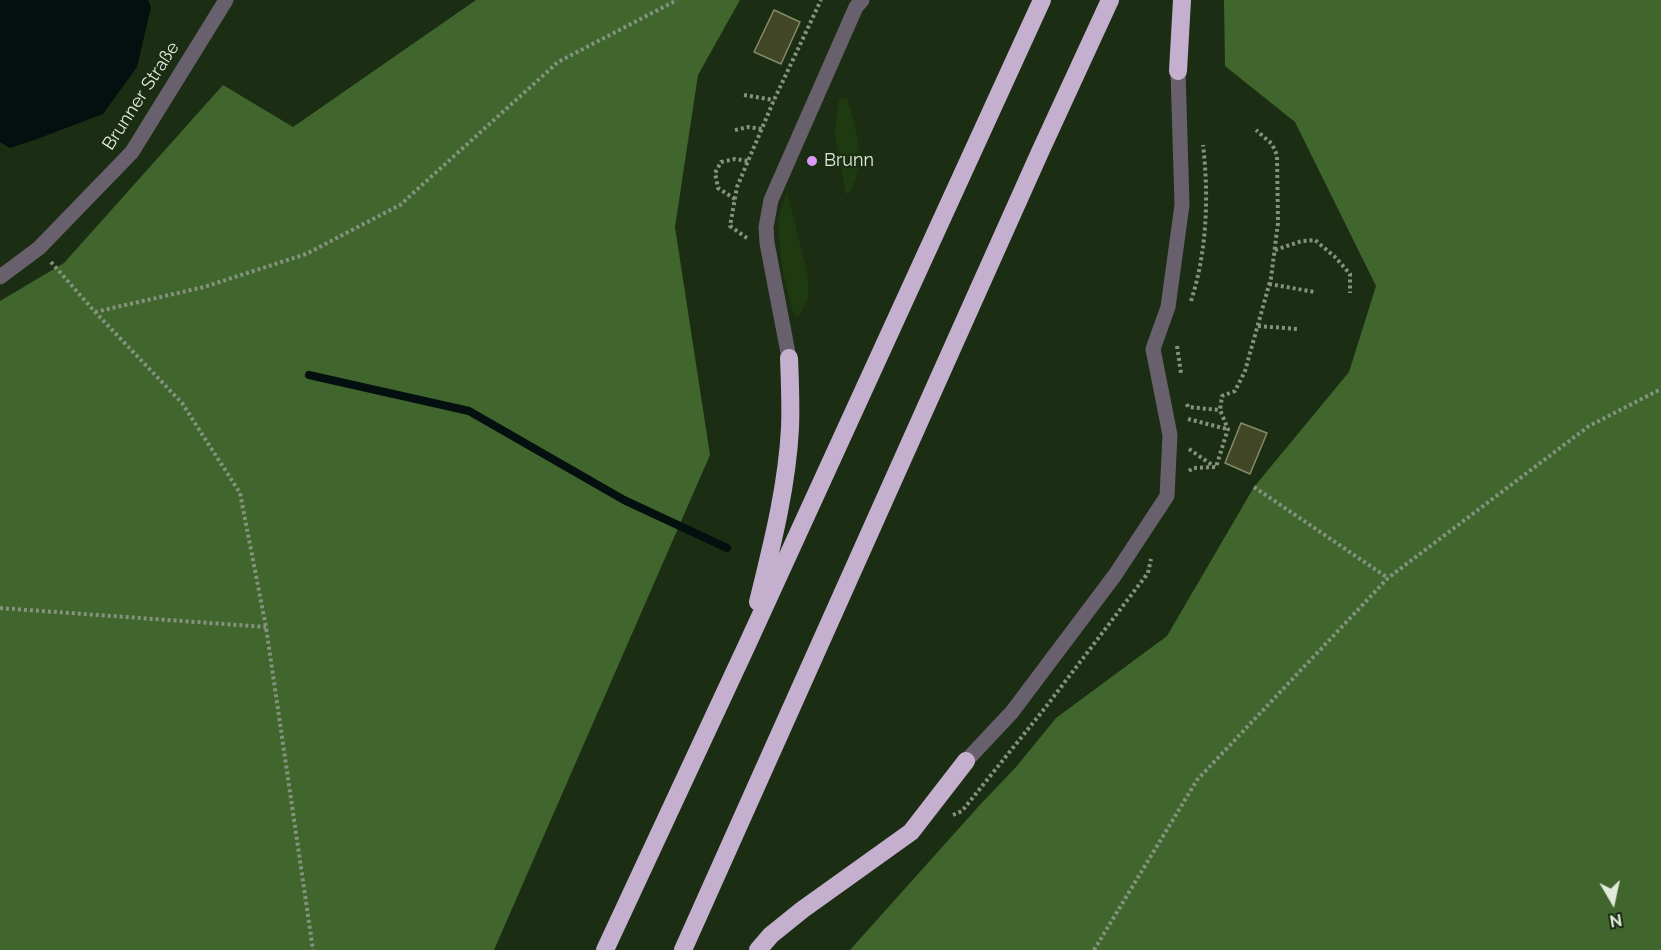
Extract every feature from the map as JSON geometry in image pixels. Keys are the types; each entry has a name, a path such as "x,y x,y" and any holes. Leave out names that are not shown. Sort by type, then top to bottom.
{"highway":[{"path":"605,950 1042,0"},
{"path":"683,950 1110,0"},
{"path":"1178,71 1182,0"},
{"path":"747,645 768,562 786,468 790,427 789,358"},
{"path":"758,950 802,910 911,832 966,761"}],"street":[{"name":"Brunner Straße","path":"0,278 39,248 132,152 226,0"},
{"path":"789,358 766,227 771,200 856,8 862,0"},
{"path":"966,761 1019,703 1115,575 1167,496 1170,435 1153,349 1168,307 1182,205 1178,71"}],"path":[{"path":"95,312 204,287 306,254 400,205 558,62 677,0"},
{"path":"769,253 730,226 737,187 774,100 821,0"},
{"path":"744,95 774,100"},
{"path":"735,130 748,127 762,129"},
{"path":"735,199 718,188 715,173 721,162 735,159 748,161"},
{"path":"1275,250 1302,241 1315,240 1350,274 1350,293"},
{"path":"39,248 95,312 182,403 240,493 266,627 313,950"},
{"path":"1269,284 1316,292"},
{"path":"1258,326 1298,329"},
{"path":"1094,950 1197,780 1388,578 1589,426 1661,389"},
{"path":"1188,407 1220,410"},
{"path":"1181,417 1228,429"},
{"path":"1170,435 1216,467"},
{"path":"1254,487 1388,578"},
{"path":"0,608 266,627"}],"green space":[{"path":"476,0 740,0 698,75 675,227 710,455 494,950 0,950 0,301 64,263 223,85 293,127"},
{"path":"1224,0 1661,0 1661,950 850,950 1016,767 1056,718 1167,636 1254,487 1349,372 1376,286 1295,122 1225,66"},
{"path":"847,98 857,134 859,161 851,193 846,194 835,134 839,99"},
{"path":"787,191 808,277 808,300 798,317 793,312 782,269 778,220"}],"shaded area":[{"path":"0,0 148,0 151,7 137,67 103,114 10,148 0,142"}],"building":[{"path":"774,10 800,22 781,64 754,52"},
{"path":"1241,423 1267,433 1250,474 1225,463"}],"waterway":[{"path":"309,375 469,411 624,500 727,548"}],"place":[{"name":"Brunn","path":"812,161"}]}
